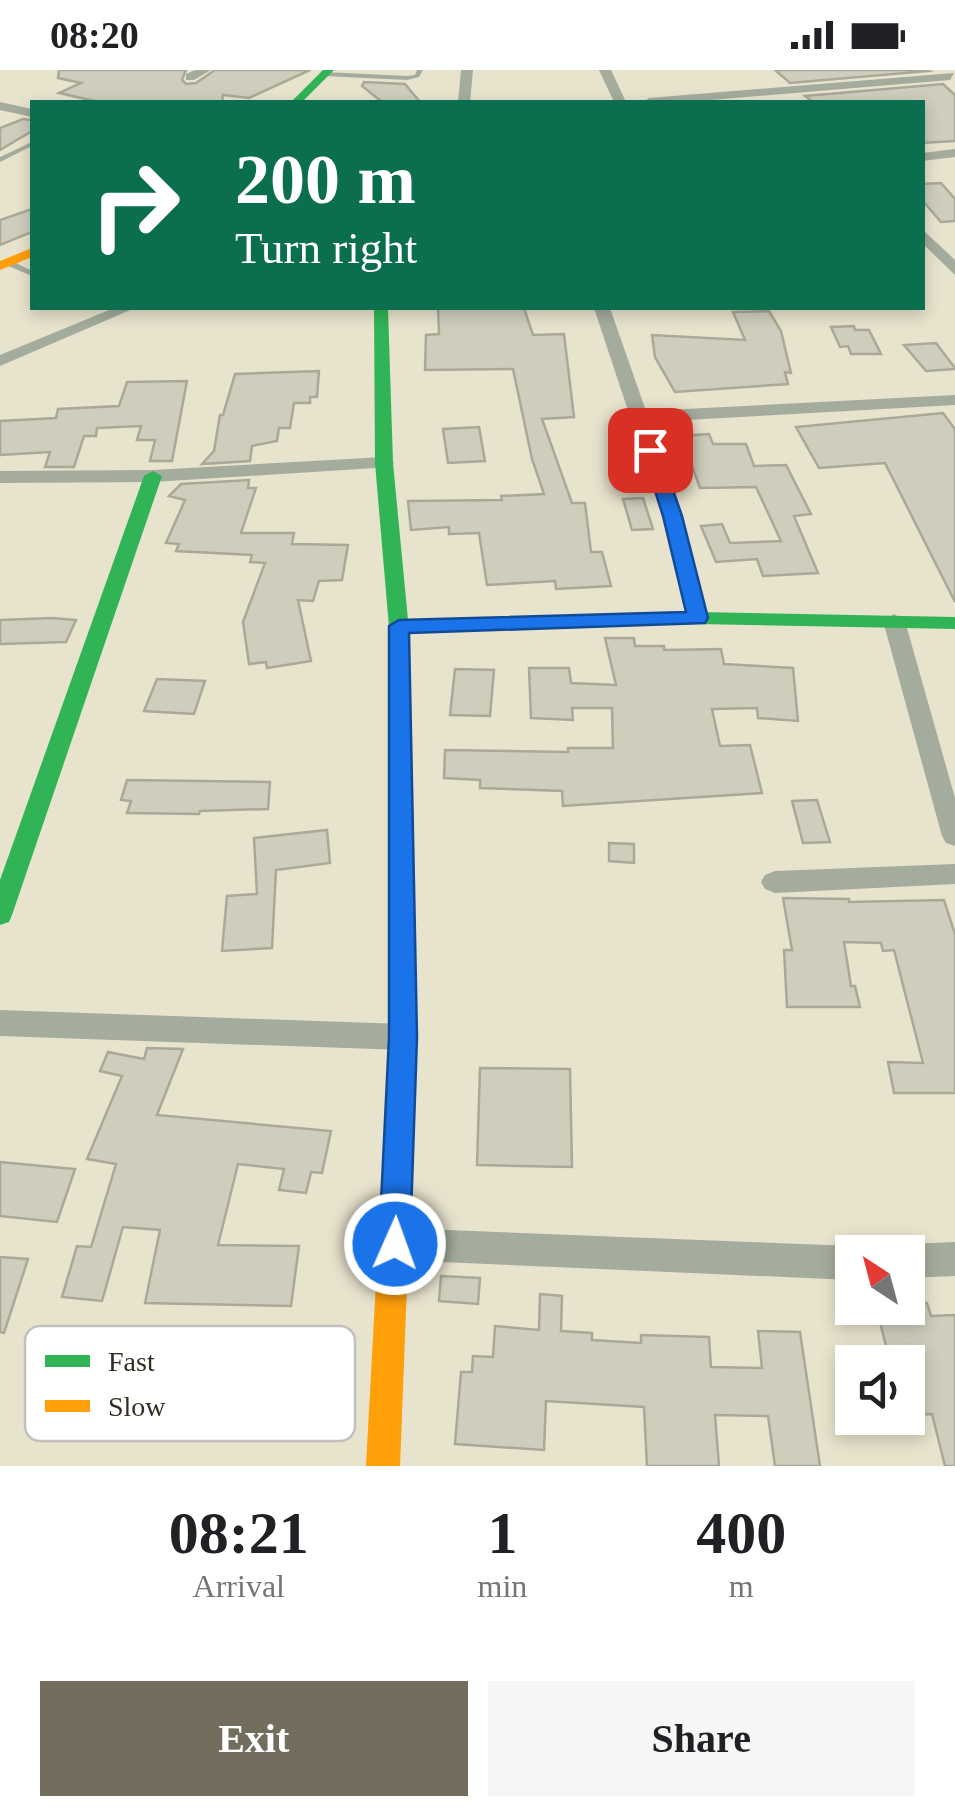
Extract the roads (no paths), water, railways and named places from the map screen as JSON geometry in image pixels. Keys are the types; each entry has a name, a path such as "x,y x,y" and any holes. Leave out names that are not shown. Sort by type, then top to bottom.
{"street":[{"path":"190,76 205,70"},
{"path":"464,100 468,70"},
{"path":"605,70 619,100"},
{"path":"298,100 327,72"},
{"path":"672,100 949,76"},
{"path":"0,106 30,113"},
{"path":"925,156 955,153"},
{"path":"929,248 955,270"},
{"path":"4,265 30,253"},
{"path":"0,361 122,310"},
{"path":"381,310 384,463 399,626 403,1037 384,1466"},
{"path":"603,310 672,516 698,618"},
{"path":"640,416 955,400"},
{"path":"0,478 153,476 384,463"},
{"path":"0,915 153,476"},
{"path":"399,626 698,618 955,623"},
{"path":"894,621 934,776 955,836"},
{"path":"775,882 955,874"},
{"path":"0,1023 403,1037"},
{"path":"395,1244 835,1261"},
{"path":"925,1260 955,1259"}],"lane":[{"path":"327,72 408,78 417,76 420,70"},
{"path":"0,160 30,145"},
{"path":"4,265 30,273"}]}
